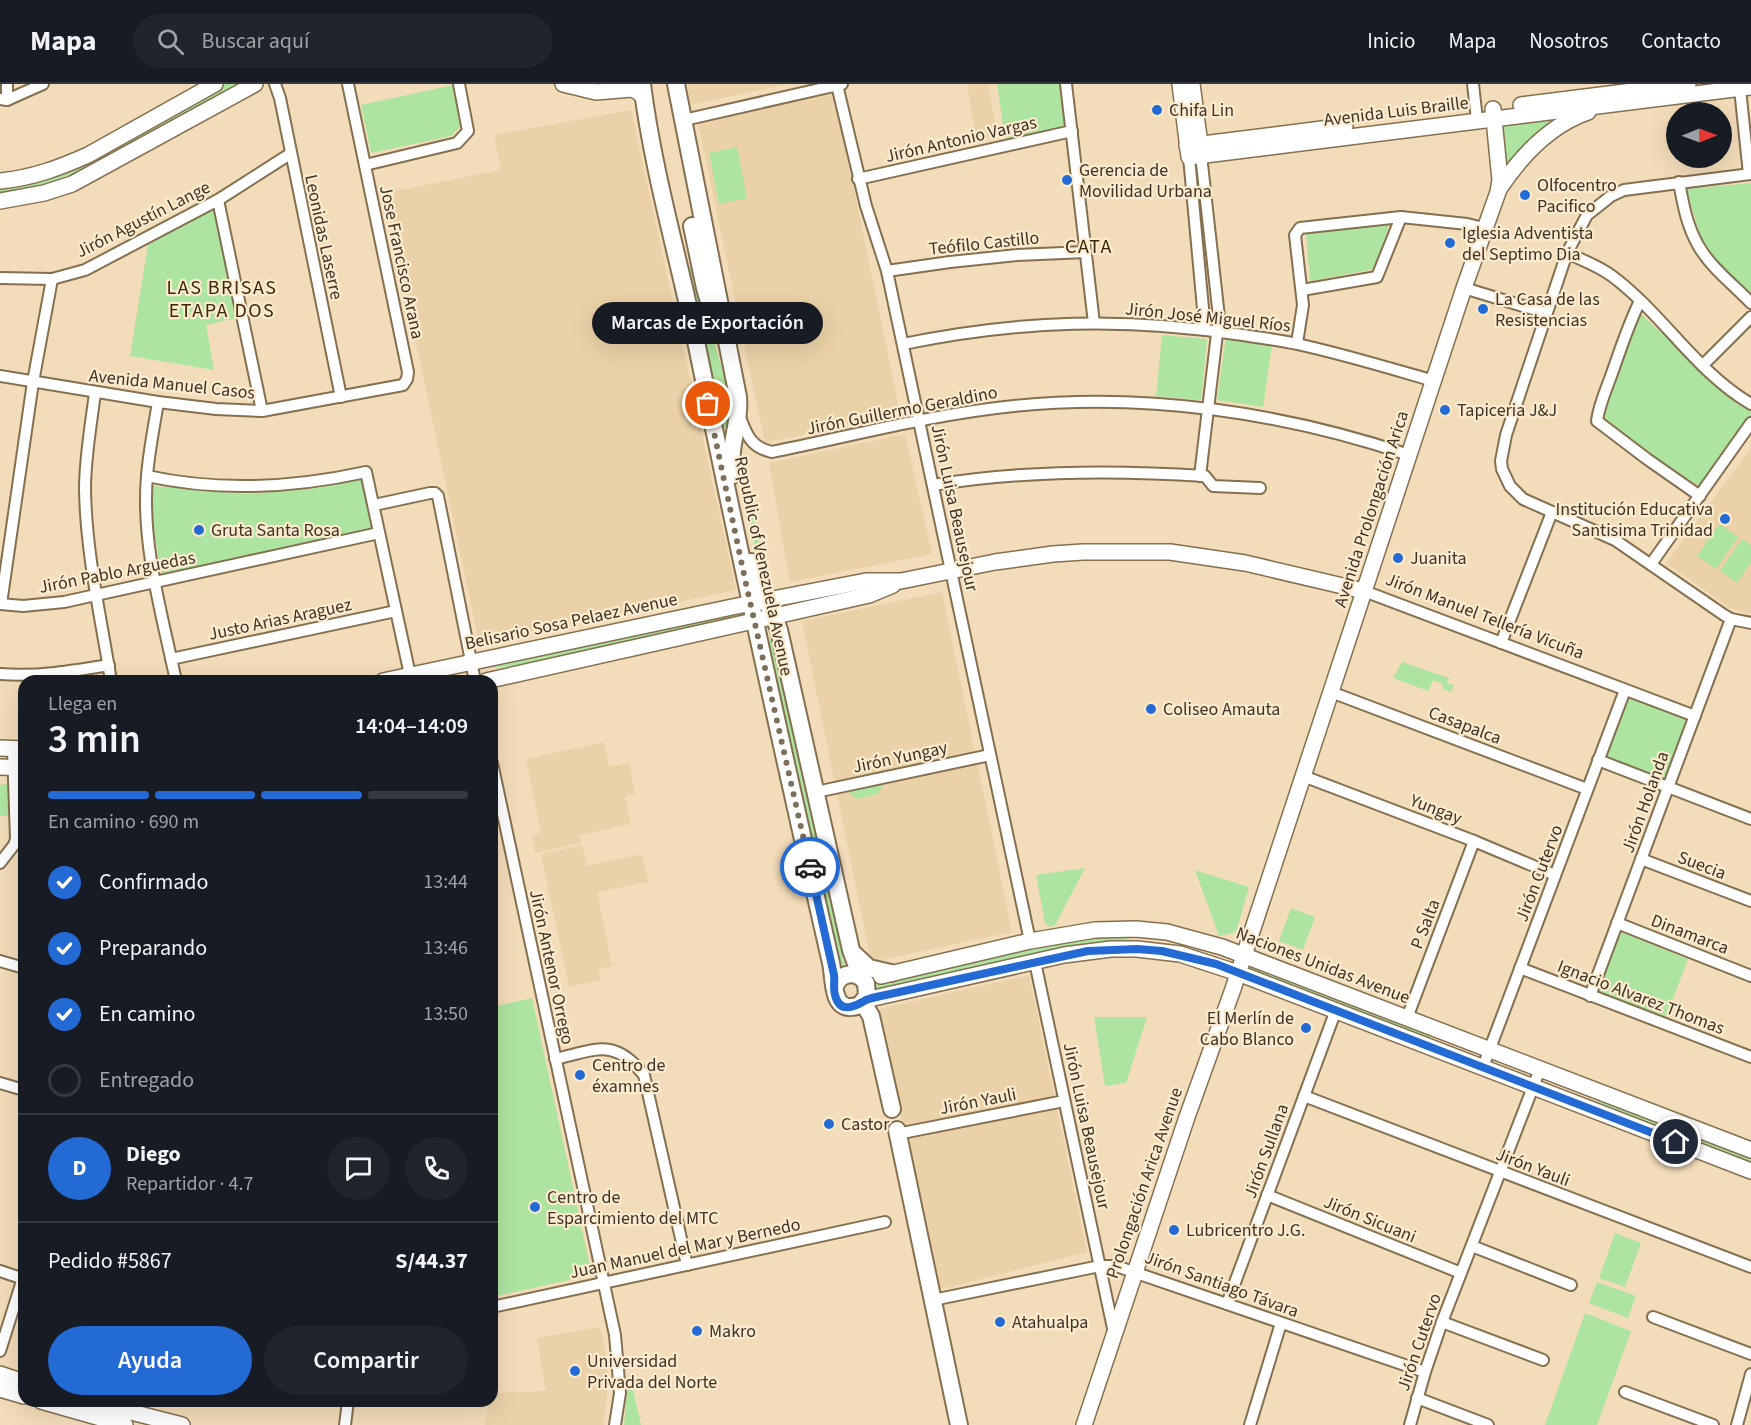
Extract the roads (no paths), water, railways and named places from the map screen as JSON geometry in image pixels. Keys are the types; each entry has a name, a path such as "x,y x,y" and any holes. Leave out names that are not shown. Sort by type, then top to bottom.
{"main road":[{"path":"676,84 684,120 698,221 728,345"},
{"name":"Republic of Venezuela Avenue","path":"643,91 708,404 759,602 774,617 783,648 851,950 862,978"},
{"path":"667,210 683,225 698,221"},
{"name":"Republic of Venezuela Avenue","path":"698,221 699,259 709,305 728,345 738,397 739,416 730,451 759,602 756,621 835,986"},
{"path":"679,264 681,259 688,254 699,259"},
{"path":"708,404 713,409 726,412 736,404 738,397"},
{"path":"851,950 869,968 891,974"},
{"path":"851,974 862,978 868,992 864,1002 852,1008 841,1004 835,996 835,986 838,980 844,975 851,974"},
{"path":"864,1002 871,1016 892,1109"},
{"path":"897,1132 959,1425"}],"street":[{"path":"4,100 8,84"},
{"path":"4,100 44,84"},
{"path":"0,181 41,174 67,165 215,84"},
{"path":"0,201 36,195 72,184 255,84"},
{"name":"Leonidas Laserre","path":"275,84 280,98 341,397"},
{"name":"Jose Francisco Arana","path":"341,397 403,385 408,372 348,84"},
{"path":"365,165 457,143 468,131 459,84"},
{"path":"563,84 596,92 632,89 638,92 643,91"},
{"path":"684,120 840,84"},
{"name":"Jirón Luisa Beausejour","path":"840,84 858,179 887,271 1030,941"},
{"path":"1066,84 1094,323"},
{"path":"1180,84 1194,150 1219,317 1200,476"},
{"path":"1192,84 1204,330"},
{"path":"1473,84 1476,116"},
{"name":"Avenida Luis Braille","path":"1194,150 1476,116 1688,84"},
{"path":"1745,87 1750,174 1638,187 1611,196 1587,215 1567,253 1546,313 1506,435 1501,461 1506,477 1517,494 1530,503 1601,532 1731,619 1751,623"},
{"name":"Avenida Luis Braille","path":"1494,113 1605,106 1745,87"},
{"path":"1498,192 1511,171 1544,137 1584,114 1605,106"},
{"name":"Avenida Prolongación Arica","path":"1244,955 1464,288 1498,192 1500,168 1494,113"},
{"name":"Jirón Antonio Vargas","path":"858,179 1072,131"},
{"name":"Jirón Agustín Lange","path":"0,278 52,279 85,270 218,200 290,154"},
{"path":"1679,182 1686,214 1698,245 1751,303"},
{"path":"218,200 262,411"},
{"path":"1297,343 1303,305 1294,235 1300,228 1401,217 1484,228"},
{"path":"1302,290 1377,277 1401,217"},
{"name":"Teófilo Castillo","path":"887,271 950,261 1086,252"},
{"path":"1567,253 1610,275 1640,301 1702,365 1731,391 1751,404"},
{"path":"0,604 33,382 52,279"},
{"path":"1464,288 1546,313"},
{"path":"1640,301 1622,344 1598,413 1598,421 1700,496"},
{"path":"1702,365 1751,318"},
{"name":"Jirón José Miguel Ríos","path":"903,344 996,328 1045,324 1135,324 1218,331 1297,343 1434,381"},
{"name":"Avenida Manuel Casos","path":"0,376 95,393 216,409 262,411 341,397"},
{"path":"95,393 88,441 85,488 88,540 110,675"},
{"path":"158,402 147,476 149,537 175,675"},
{"name":"Jirón Guillermo Geraldino","path":"739,416 750,439 758,449 772,452 994,408 1062,402 1140,403 1276,419 1323,429 1409,455"},
{"path":"1651,564 1751,423"},
{"path":"933,485 1065,471 1155,472 1205,476 1213,486 1260,488"},
{"path":"147,476 191,483 262,487 297,484 366,472 410,675"},
{"path":"374,505 430,493 438,496 474,675"},
{"path":"1501,643 1552,512"},
{"name":"Jirón Pablo Arguedas","path":"0,604 23,606 63,602 380,533"},
{"name":"Jirón Manuel Tellería Vicuña","path":"774,617 869,595 902,581 1053,554 1170,552 1245,563 1364,591 1695,716"},
{"name":"Jirón Manuel Tellería Vicuña","path":"759,602 866,581 902,581"},
{"name":"Belisario Sosa Pelaez Avenue","path":"410,675 759,602"},
{"name":"Justo Arias Araguez","path":"171,659 396,611"},
{"path":"498,678 774,617"},
{"name":"Jirón Holanda","path":"1590,996 1731,619"},
{"path":"0,674 52,673 109,665"},
{"name":"Jirón Cutervo","path":"1483,1067 1625,690"},
{"name":"Casapalca","path":"1330,692 1587,789"},
{"path":"12,749 18,843"},
{"name":"Jirón Yungay","path":"816,792 990,755"},
{"path":"1598,760 1751,819"},
{"name":"Yungay","path":"1303,776 1474,841 1555,875"},
{"name":"Jirón Antenor Orrego","path":"498,791 604,1283 617,1356 620,1393 615,1425"},
{"name":"P Salta","path":"1407,1018 1474,841"},
{"path":"0,863 18,849"},
{"name":"Suecia","path":"1641,859 1751,901"},
{"name":"Avenida Prolongación Arica","path":"1222,947 1238,939 1256,919"},
{"name":"Dinamarca","path":"1617,923 1751,976"},
{"path":"1136,929 1137,949"},
{"name":"Naciones Unidas Avenue","path":"862,978 891,974 1030,941 1095,930 1136,929 1184,936 1244,955 1751,1150"},
{"name":"Naciones Unidas Avenue","path":"864,1002 1088,951 1137,949 1180,954 1336,1010 1751,1171"},
{"name":"Prolongación Arica Avenue","path":"1084,1425 1244,955"},
{"path":"0,961 18,966"},
{"name":"Jirón Luisa Beausejour","path":"1035,962 1114,1333"},
{"name":"Ignacio Alvarez Thomas","path":"1520,968 1751,1057"},
{"name":"Jirón Sullana","path":"1227,1304 1336,1010"},
{"path":"555,1059 597,1050 611,1050 623,1054 644,1076 687,1265"},
{"name":"Jirón Cutervo","path":"1410,1425 1442,1322 1540,1069"},
{"path":"0,1083 18,1088"},
{"name":"Jirón Yauli","path":"1304,1096 1751,1267"},
{"name":"Jirón Yauli","path":"897,1132 1064,1101"},
{"name":"Jirón Sicuani","path":"1267,1195 1461,1273"},
{"name":"Juan Manuel del Mar y Bernedo","path":"498,1306 885,1222"},
{"path":"1472,1246 1571,1285"},
{"name":"Jirón Santiago Távara","path":"933,1300 1100,1266 1116,1266 1425,1372"},
{"path":"0,1271 18,1276"},
{"path":"0,1351 18,1294"},
{"path":"1653,1317 1751,1354"},
{"path":"1442,1322 1543,1360"},
{"path":"1250,1425 1281,1323"},
{"path":"0,1374 18,1380"},
{"path":"1737,1425 1751,1374"},
{"path":"0,1389 18,1394"},
{"path":"1625,1392 1713,1425"},
{"path":"1417,1398 1488,1425"},
{"path":"64,1407 125,1425"},
{"path":"95,1407 107,1418 182,1425"},
{"path":"345,1425 347,1407"}],"place":[{"name":"Chifa Lin","path":"1157,110"},
{"name":"Gerencia de Movilidad Urbana","path":"1067,180"},
{"name":"Olfocentro Pacifico","path":"1525,195"},
{"name":"Iglesia Adventista del Septimo Dia","path":"1450,243"},
{"name":"La Casa de las Resistencias","path":"1483,309"},
{"name":"Marcas de Exportación","path":"708,404"},
{"name":"Tapiceria J&J","path":"1445,410"},
{"name":"Institución Educativa Santisima Trinidad","path":"1725,519"},
{"name":"Gruta Santa Rosa","path":"199,530"},
{"name":"Juanita","path":"1398,558"},
{"name":"Coliseo Amauta","path":"1151,709"},
{"name":"El Merlín de Cabo Blanco","path":"1306,1028"},
{"name":"Centro de éxamnes","path":"580,1075"},
{"name":"Castor","path":"829,1124"},
{"name":"Centro de Esparcimiento del MTC","path":"535,1207"},
{"name":"Lubricentro J.G.","path":"1174,1230"},
{"name":"Atahualpa","path":"1000,1322"},
{"name":"Makro","path":"697,1331"},
{"name":"Universidad Privada del Norte","path":"575,1371"}],"district":[{"name":"CATA","path":"1089,246"},
{"name":"LAS BRISAS ETAPA DOS","path":"222,298"}]}
